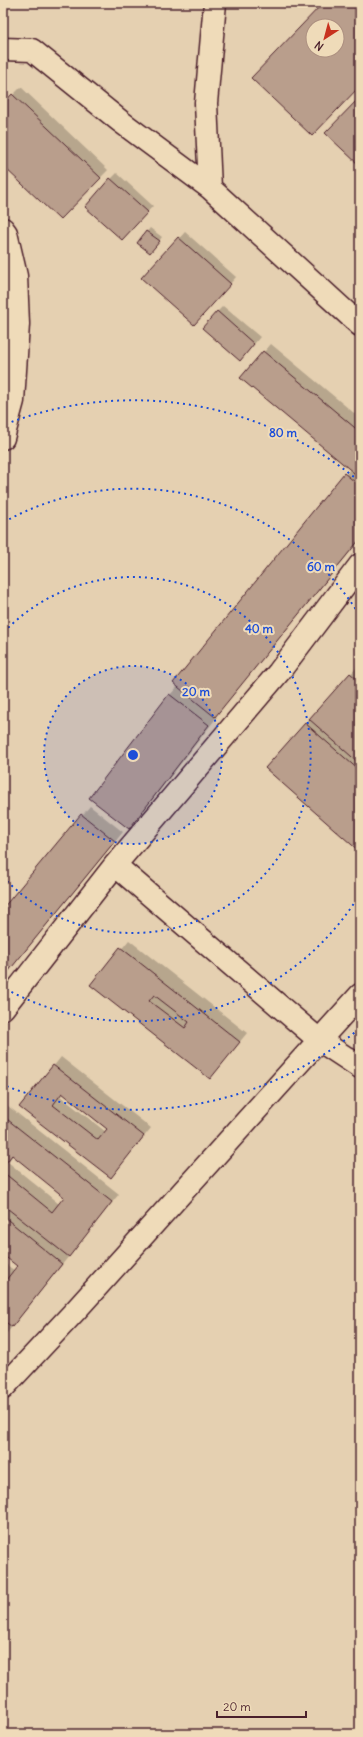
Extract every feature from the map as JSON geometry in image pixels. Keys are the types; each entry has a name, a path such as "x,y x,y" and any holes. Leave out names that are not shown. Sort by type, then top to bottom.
{"street":[{"path":"210,188 206,103 215,3"},
{"path":"3,49 32,50 120,121 210,188 360,325"},
{"path":"3,229 6,233 16,276 18,324 13,401 3,438"},
{"path":"3,1008 115,865 280,672 360,565"},
{"path":"115,865 319,1040 360,1067"},
{"path":"3,1388 76,1310 360,995"}],"building":[{"path":"323,3 360,3 360,86 312,136 251,78 305,22 305,58 345,58 345,18 309,18"},
{"path":"12,94 101,178 60,220 3,166 3,104"},
{"path":"360,97 360,166 325,133"},
{"path":"110,178 148,212 122,240 85,207"},
{"path":"146,231 160,241 150,253 137,243"},
{"path":"178,237 231,284 194,325 141,278"},
{"path":"217,311 254,344 240,361 202,328"},
{"path":"263,351 360,432 360,478 240,378"},
{"path":"344,473 360,486 360,539 215,717 173,683"},
{"path":"350,673 360,682 360,764 309,719"},
{"path":"169,694 209,725 129,829 89,798"},
{"path":"305,723 360,771 360,852 265,768"},
{"path":"81,814 115,841 3,978 3,908"},
{"path":"120,947 240,1042 210,1079 90,985","holes":["154,995 189,1022 185,1028 149,1001"]},
{"path":"53,1065 144,1136 111,1178 19,1107","holes":["62,1093 107,1129 98,1140 53,1105"]},
{"path":"3,1116 112,1202 69,1257 3,1205 3,1172 52,1212 64,1197 12,1155 3,1167"},
{"path":"3,1216 62,1264 12,1327 3,1320 3,1277 6,1280 17,1266 3,1255"}]}
